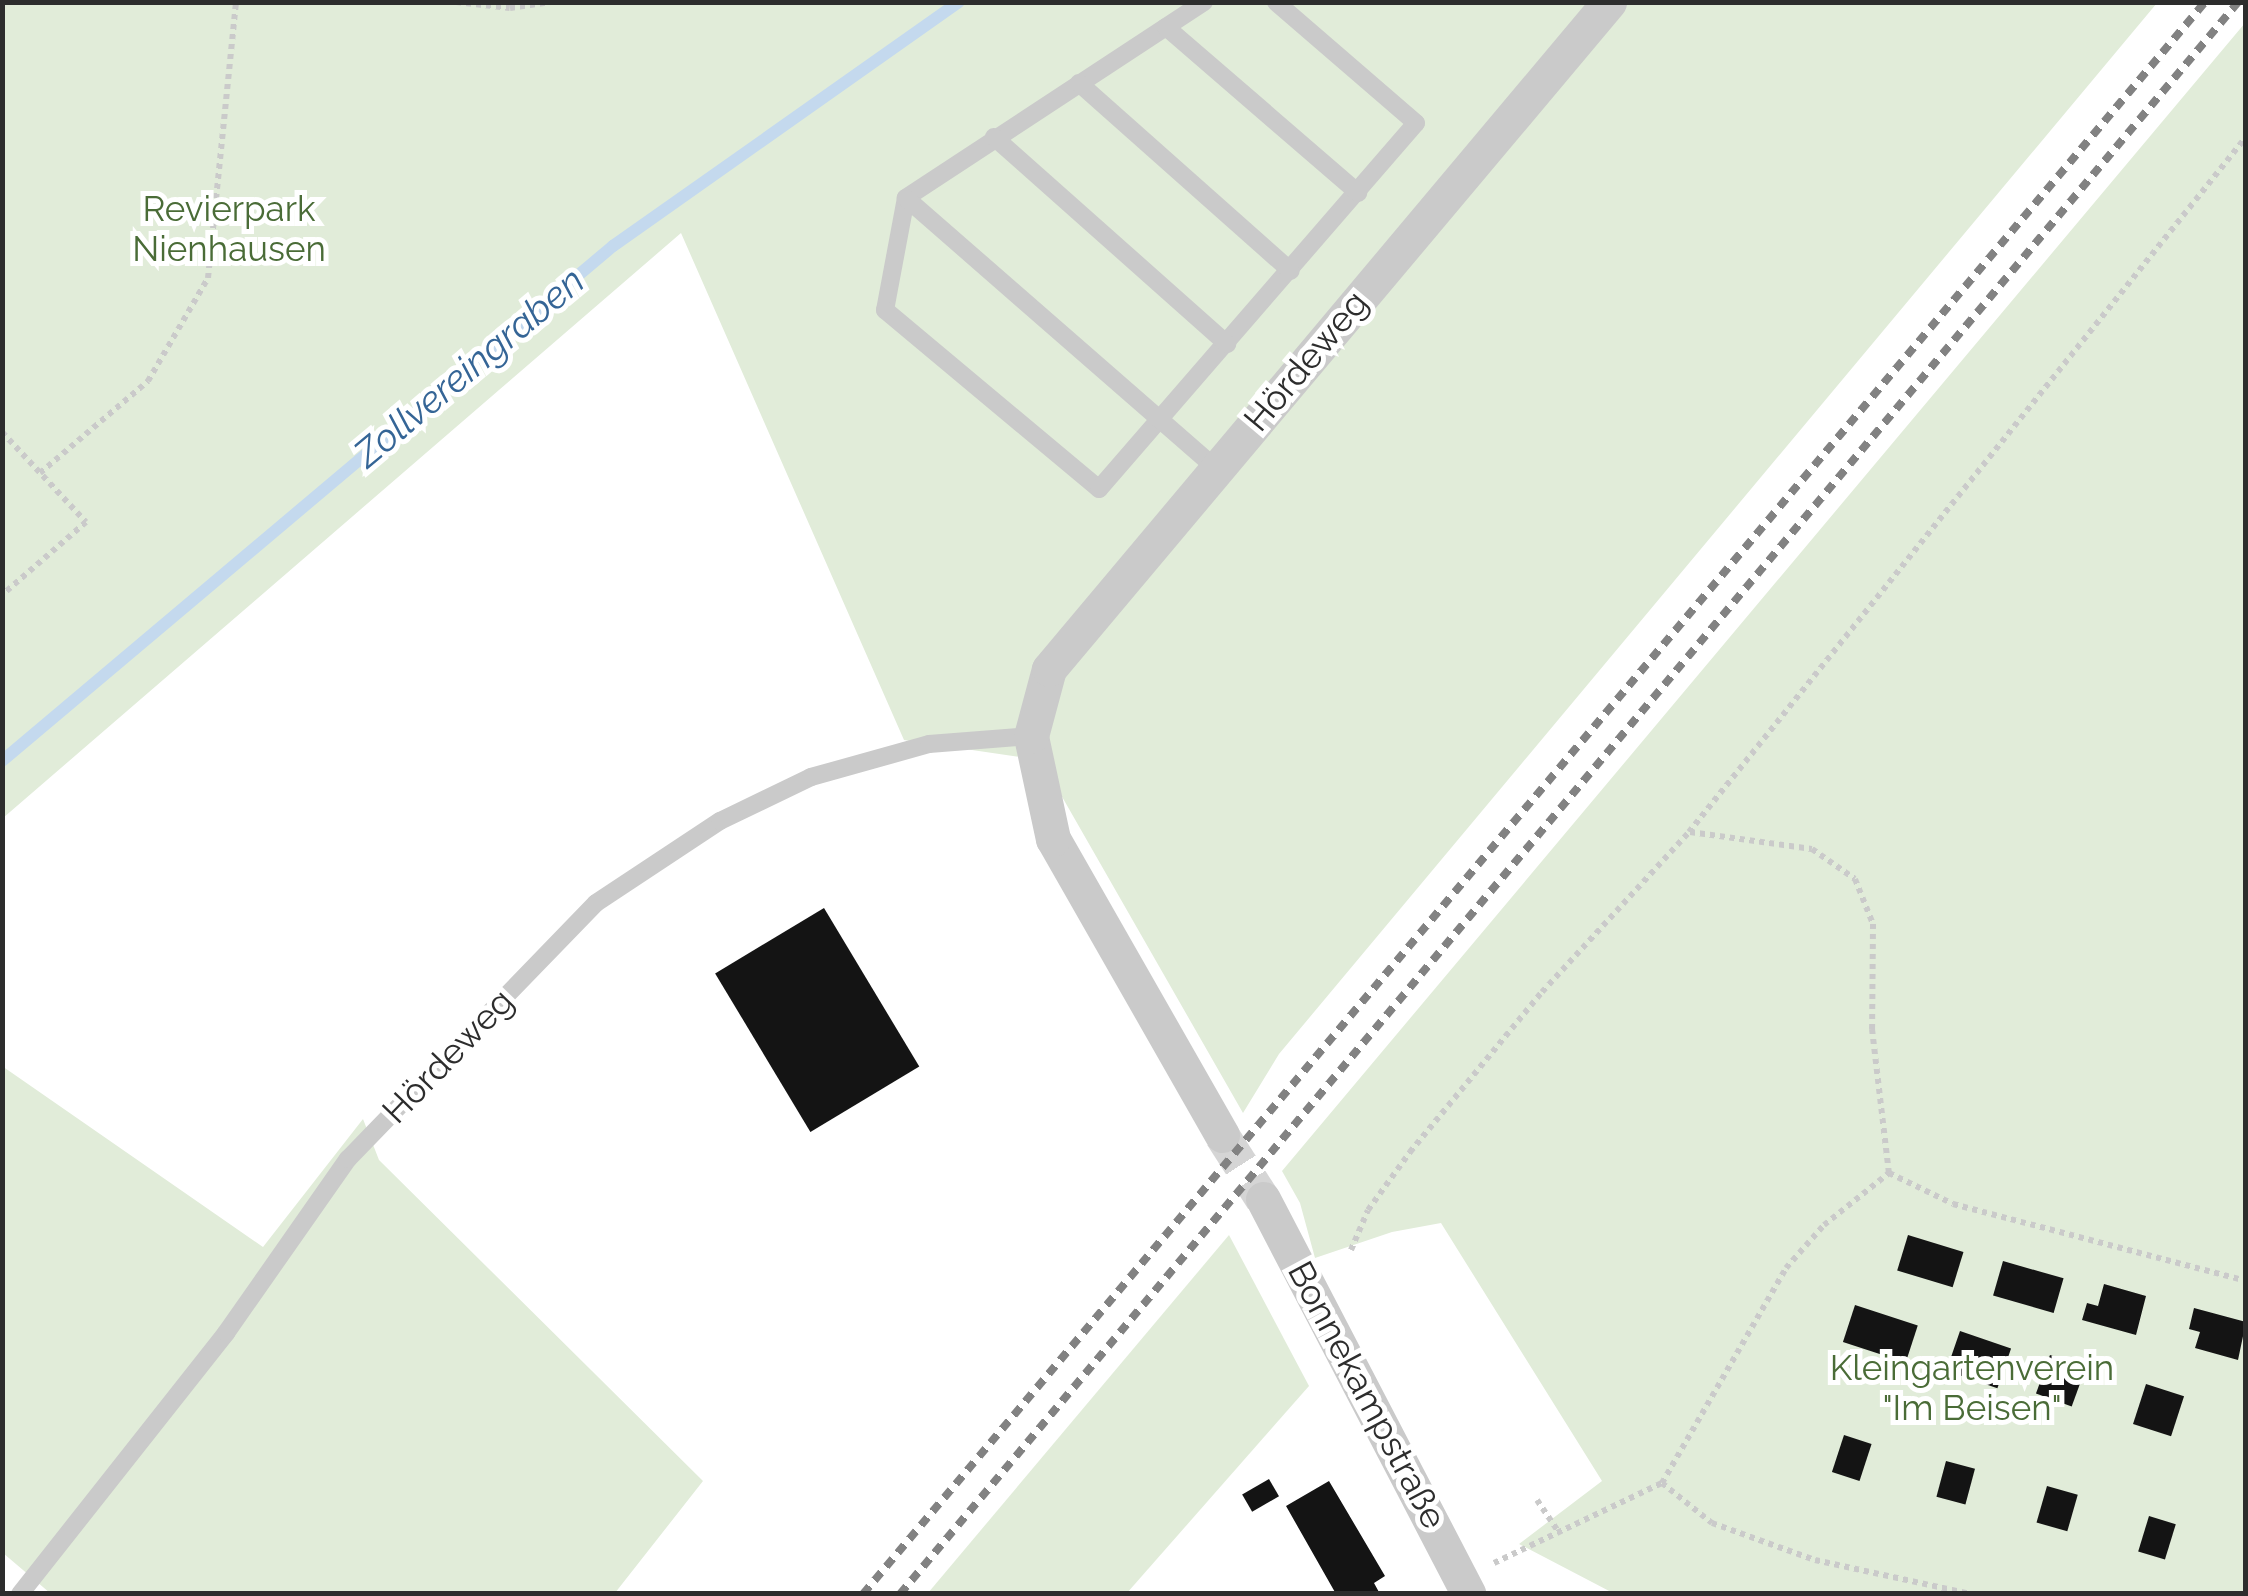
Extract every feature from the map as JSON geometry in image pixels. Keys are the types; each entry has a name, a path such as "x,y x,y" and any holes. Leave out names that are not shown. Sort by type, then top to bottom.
{"street":[{"name":"Hördeweg","path":"1222,1136 1053,838 1031,736 1048,669 1609,2"},
{"name":"Bonnekampstraße","path":"1263,1199 1466,1586"}],"lane":[{"path":"1204,2 906,198 885,310 1099,489 1416,123 1276,2"},
{"path":"1166,27 1358,193"},
{"path":"1079,83 1291,271"},
{"path":"994,138 1226,344"},
{"path":"906,198 1215,468"},
{"name":"Hördeweg","path":"20,1594 226,1333 348,1159 596,902 720,821 811,777 929,744 1031,736"}],"path":[{"path":"40,473 148,381 208,278 236,2"},
{"path":"456,2 510,8 551,2"},
{"path":"1351,1250 1368,1210 1410,1152 1542,992 1689,832 2246,137"},
{"path":"2,432 86,522 2,595"},
{"path":"1689,832 1812,849 1855,879 1872,924 1872,1029 1889,1173"},
{"path":"1889,1173 1953,1204 2246,1281"},
{"path":"1466,1586 1559,1533 1662,1484 1786,1268 1824,1226 1889,1173"},
{"path":"1662,1484 1712,1523 1815,1560 1971,1594"},
{"path":"1537,1500 1559,1533"}],"green space":[{"name":"Revierpark Nienhausen","path":"3,3 2157,3 1279,1054 1243,1113 1041,760 904,740 681,233 3,818"},
{"name":"Kleingartenverein \"Im Beisen\"","path":"2245,23 2245,1593 1613,1593 1519,1544 1602,1481 1441,1223 1392,1232 1315,1258 1300,1203 1282,1171"},
{"path":"2,1066 263,1247 363,1119 379,1160 703,1481 615,1593 50,1593 3,1553"},
{"path":"1229,1235 1309,1386 1127,1593 928,1593"}],"building":[{"path":"824,908 919,1067 810,1132 715,973"},
{"path":"1908,1235 1963,1252 1953,1287 1897,1270"},
{"path":"2003,1261 2064,1278 2054,1313 1993,1296"},
{"path":"2104,1284 2146,1296 2136,1335 2082,1320 2087,1303 2098,1306"},
{"path":"1855,1305 1918,1325 1906,1362 1843,1342"},
{"path":"2194,1308 2246,1322 2238,1360 2195,1348 2200,1332 2189,1329"},
{"path":"1960,1331 2011,1349 1997,1388 1946,1371"},
{"path":"2050,1355 2086,1368 2072,1407 2036,1394"},
{"path":"2146,1384 2184,1396 2171,1436 2133,1424"},
{"path":"1844,1435 1872,1444 1860,1481 1832,1472"},
{"path":"1946,1461 1975,1469 1965,1505 1936,1497"},
{"path":"1269,1479 1279,1496 1252,1512 1242,1494"},
{"path":"1329,1481 1385,1576 1374,1583 1380,1594 1336,1594 1286,1506"},
{"path":"2047,1486 2078,1495 2067,1531 2037,1523"},
{"path":"2149,1516 2176,1524 2165,1560 2138,1551"}],"waterway":[{"name":"Zollvereingraben","path":"2,761 613,246 959,2"}],"tunnel":[{"path":"1222,1135 1263,1199"}],"railway":[{"path":"863,1594 2205,2"},
{"path":"900,1594 2238,2"}]}
